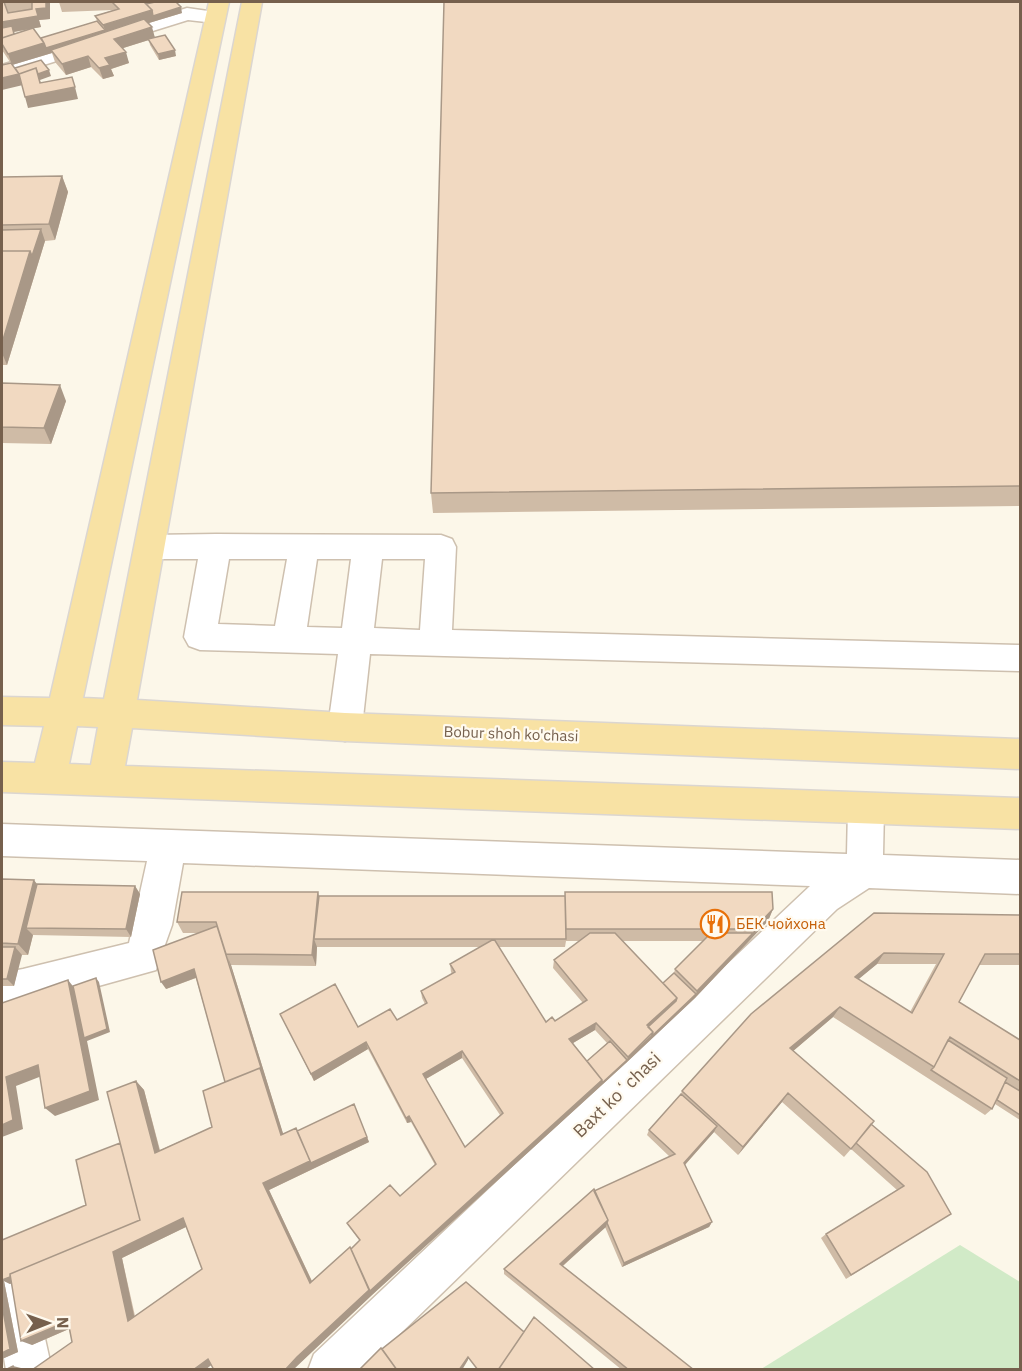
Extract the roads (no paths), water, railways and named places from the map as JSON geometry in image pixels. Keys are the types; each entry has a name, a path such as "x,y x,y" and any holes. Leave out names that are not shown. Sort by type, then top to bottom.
{"main road":[{"path":"105,780 151,547 252,2"},
{"path":"49,778 215,17"},
{"name":"Bobur shoh ko'chasi","path":"2,711 117,713 345,727 1020,754"},
{"path":"2,777 1020,814"}],"street":[{"path":"2,72 187,14 215,17 246,33"},
{"path":"216,546 200,637 1020,658"},
{"path":"289,638 304,546"},
{"path":"151,547 441,547 435,642"},
{"path":"345,727 368,547"},
{"path":"864,871 866,809"},
{"path":"2,840 168,848 1020,878"},
{"path":"2,991 23,988 142,957 153,925 168,848"},
{"name":"Baxt koʻchasi","path":"330,1370 824,897 864,871"},
{"path":"13,1292 29,1370"}],"place":[{"name":"БЕК чойхона","path":"715,924"}]}
